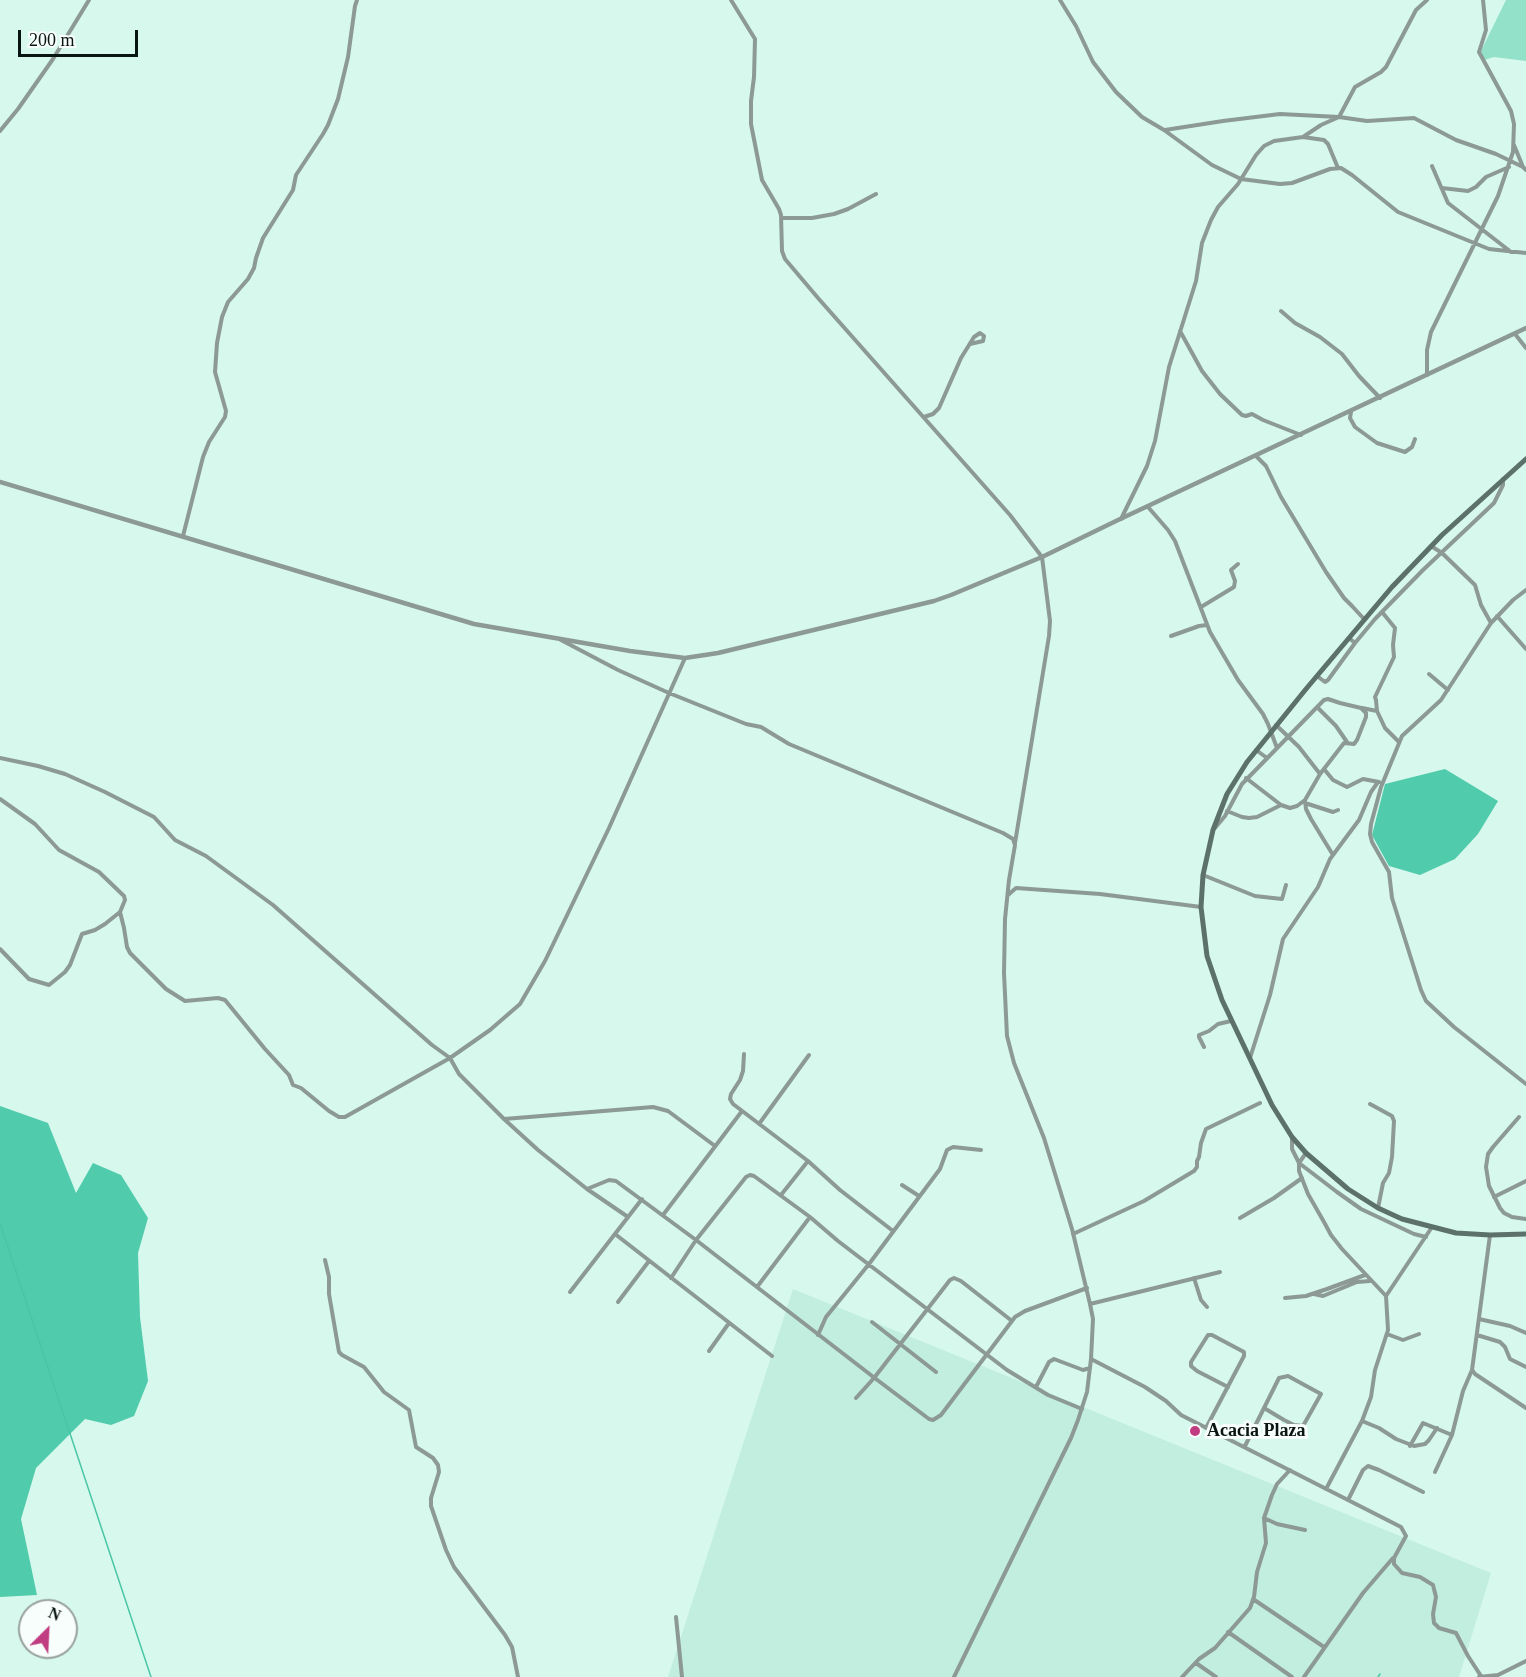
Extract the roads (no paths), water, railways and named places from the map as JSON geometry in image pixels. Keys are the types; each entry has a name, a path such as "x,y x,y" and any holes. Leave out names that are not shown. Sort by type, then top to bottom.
{"main road":[{"path":"1526,459 1431,546 1364,620 1256,750 1227,794 1213,830 1203,875 1202,907 1211,971 1222,1000 1272,1105 1292,1137 1306,1154 1348,1189 1378,1208 1402,1219 1456,1233 1526,1234"}],"street":[{"path":"0,131 53,59 89,0"},
{"path":"183,536 203,457 209,442 225,417 226,411 215,372 222,317 228,302 255,268 263,238 293,190 296,175 328,125 338,99 348,57 357,0"},
{"path":"731,0 755,39 751,101 752,126 761,178 782,218 780,236 785,259 1010,515 1042,557 1050,621 1049,636 1008,880 1004,950 1007,1036 1014,1063 1044,1138 1073,1234 1093,1319 1091,1359 1087,1392 1082,1409 1061,1459 954,1677"},
{"path":"1059,0 1076,26 1093,62 1116,92 1137,113 1164,130 1201,159 1241,179 1287,184 1338,168 1347,172 1398,212 1495,251 1526,253"},
{"path":"1303,137 1339,117 1355,87 1386,67 1416,10 1427,0"},
{"path":"1483,0 1486,30 1479,52 1511,111 1514,144 1522,167"},
{"path":"1164,130 1276,114 1339,117 1367,121 1414,118 1456,140 1522,167"},
{"path":"1121,519 1147,465 1155,441 1169,368 1196,281 1203,238 1218,207 1264,146 1281,139 1303,137 1327,141 1338,168"},
{"path":"1427,375 1427,350 1431,332 1498,196 1509,167 1514,144"},
{"path":"1442,188 1468,191 1486,177 1514,164 1522,167"},
{"path":"1432,166 1448,203 1512,252"},
{"path":"782,218 812,218 834,214 876,194"},
{"path":"1281,311 1342,354 1380,398"},
{"path":"0,482 474,624 630,651 685,658 718,653 951,595 1042,557 1526,328"},
{"path":"1179,331 1197,364 1220,394 1242,415 1252,414 1302,435"},
{"path":"1515,334 1526,348"},
{"path":"924,417 933,414 939,408 961,358 970,344"},
{"path":"1351,411 1350,418 1355,427 1377,443 1405,452 1410,450 1415,439"},
{"path":"1256,456 1266,466 1281,497 1326,572 1344,598 1364,620"},
{"path":"1317,676 1325,682 1328,680 1382,612 1494,503 1503,485 1503,479"},
{"path":"1148,507 1175,541 1207,625 1238,680 1263,714 1277,748"},
{"path":"1431,546 1442,553 1475,585 1483,609 1491,623"},
{"path":"1201,607 1234,587 1235,581 1231,570 1238,564"},
{"path":"1526,590 1491,623 1441,700 1402,736 1380,783 1371,824 1371,838 1389,872 1392,898 1426,1001 1454,1027 1526,1084"},
{"path":"1382,612 1395,628 1394,657 1376,696 1377,711 1385,728 1399,742"},
{"path":"1497,616 1526,649"},
{"path":"1171,636 1207,625"},
{"path":"555,637 618,670 669,693 746,724 760,727 789,744 821,758 1003,833 1013,839 1015,845"},
{"path":"1349,638 1356,643"},
{"path":"120,912 130,953 161,984 185,1001 218,998 225,1000 264,1049 289,1075 293,1084 302,1088 318,1103 339,1117 345,1117 404,1086 450,1058 490,1030 520,1004 545,961 609,828 685,658"},
{"path":"1429,674 1448,690"},
{"path":"1213,830 1221,821 1246,778 1326,699 1377,711"},
{"path":"1318,708 1336,726 1347,742 1354,744 1366,717 1366,713 1361,708"},
{"path":"1276,725 1320,774"},
{"path":"1246,778 1281,805 1290,808 1297,806 1305,802 1320,774 1347,742"},
{"path":"1256,750 1267,758"},
{"path":"0,758 65,774 154,817 175,840 206,856 273,904 432,1045 450,1058 459,1074 538,1150 587,1189 628,1217"},
{"path":"1324,769 1334,780 1347,788 1363,779 1380,783"},
{"path":"1250,1058 1270,995 1283,939 1318,888 1332,855 1359,820 1371,792 1380,783"},
{"path":"0,799 34,824 59,850 107,878 124,898 120,912 98,929 82,933 70,965 65,972 48,985 29,979 0,949"},
{"path":"1305,802 1333,812 1338,810"},
{"path":"1305,802 1311,819 1332,855"},
{"path":"1227,811 1249,818 1257,817 1281,805"},
{"path":"1203,875 1255,896 1282,898 1286,885"},
{"path":"1008,880 1016,888 1100,894 1202,907"},
{"path":"1007,895 1016,888"},
{"path":"1204,1047 1199,1035 1218,1024 1232,1020"},
{"path":"744,1054 740,1080 730,1094 733,1104 808,1161 840,1190 893,1231"},
{"path":"759,1124 809,1055"},
{"path":"1073,1234 1144,1201 1194,1171 1206,1129 1260,1103"},
{"path":"1370,1104 1392,1116 1395,1121 1391,1165 1383,1183 1378,1208"},
{"path":"504,1119 653,1107 668,1111 715,1146"},
{"path":"663,1215 742,1111"},
{"path":"1519,1117 1493,1147 1486,1160 1487,1177 1500,1208 1508,1215 1526,1219"},
{"path":"1292,1137 1292,1149 1308,1194 1331,1235 1386,1296"},
{"path":"818,1335 826,1317 870,1264 940,1169 947,1150 953,1147 981,1150"},
{"path":"1299,1164 1306,1154"},
{"path":"780,1195 808,1161"},
{"path":"1299,1164 1361,1209 1414,1234 1426,1237"},
{"path":"671,1278 696,1240 746,1177 754,1176 1007,1370 1048,1395 1082,1409"},
{"path":"1240,1218 1302,1178"},
{"path":"587,1189 609,1180 616,1181 929,1419 941,1415 1012,1321 1025,1311 1087,1288"},
{"path":"1494,1197 1526,1180"},
{"path":"902,1185 919,1197"},
{"path":"570,1292 642,1199"},
{"path":"757,1287 810,1217"},
{"path":"1326,1489 1362,1421 1371,1396 1375,1370 1387,1334 1386,1296 1432,1227"},
{"path":"615,1234 771,1356"},
{"path":"1435,1472 1452,1435 1463,1391 1472,1370 1490,1235"},
{"path":"325,1260 340,1354 364,1368 384,1392 409,1410 416,1447 430,1455 438,1465 439,1472 430,1502 446,1550 454,1567 509,1641 513,1649 518,1677"},
{"path":"618,1302 649,1261"},
{"path":"1090,1304 1220,1272"},
{"path":"1285,1298 1313,1294 1365,1275"},
{"path":"1194,1278 1201,1300 1206,1307"},
{"path":"856,1398 950,1280 957,1279 1012,1321"},
{"path":"1313,1294 1323,1296 1357,1282 1371,1281"},
{"path":"1479,1319 1509,1326 1526,1333"},
{"path":"872,1322 936,1372"},
{"path":"709,1351 729,1323"},
{"path":"1387,1334 1403,1340 1419,1334"},
{"path":"1206,1428 1228,1387 1244,1356 1244,1352 1208,1335 1191,1362 1191,1366 1228,1387"},
{"path":"1477,1335 1500,1341 1510,1359 1526,1367"},
{"path":"1036,1387 1049,1362 1054,1359 1083,1370 1090,1368"},
{"path":"1091,1359 1145,1387 1166,1401 1181,1415 1404,1529 1406,1536 1394,1558 1363,1593 1304,1677"},
{"path":"1472,1370 1526,1408"},
{"path":"1245,1446 1264,1408 1279,1378 1288,1376 1321,1394 1303,1426 1294,1425 1264,1408"},
{"path":"1362,1421 1410,1446 1425,1444 1437,1428"},
{"path":"1410,1446 1421,1424 1426,1423 1452,1435"},
{"path":"1348,1500 1363,1470 1368,1467 1379,1470 1423,1492"},
{"path":"1182,1677 1215,1648 1250,1608 1257,1572 1266,1543 1264,1518 1277,1484 1290,1470"},
{"path":"1264,1518 1277,1524 1305,1530"},
{"path":"1394,1558 1394,1564 1402,1573 1420,1577 1433,1585 1436,1597 1434,1623 1439,1628 1456,1633 1480,1677 1498,1675 1526,1661"},
{"path":"1253,1599 1324,1647"},
{"path":"676,1617 682,1677"},
{"path":"1228,1632 1292,1677"},
{"path":"1196,1663 1216,1677"}],"waterway":[{"path":"0,1223 151,1677"}],"place":[{"name":"Acacia Plaza","path":"1195,1431"}]}
